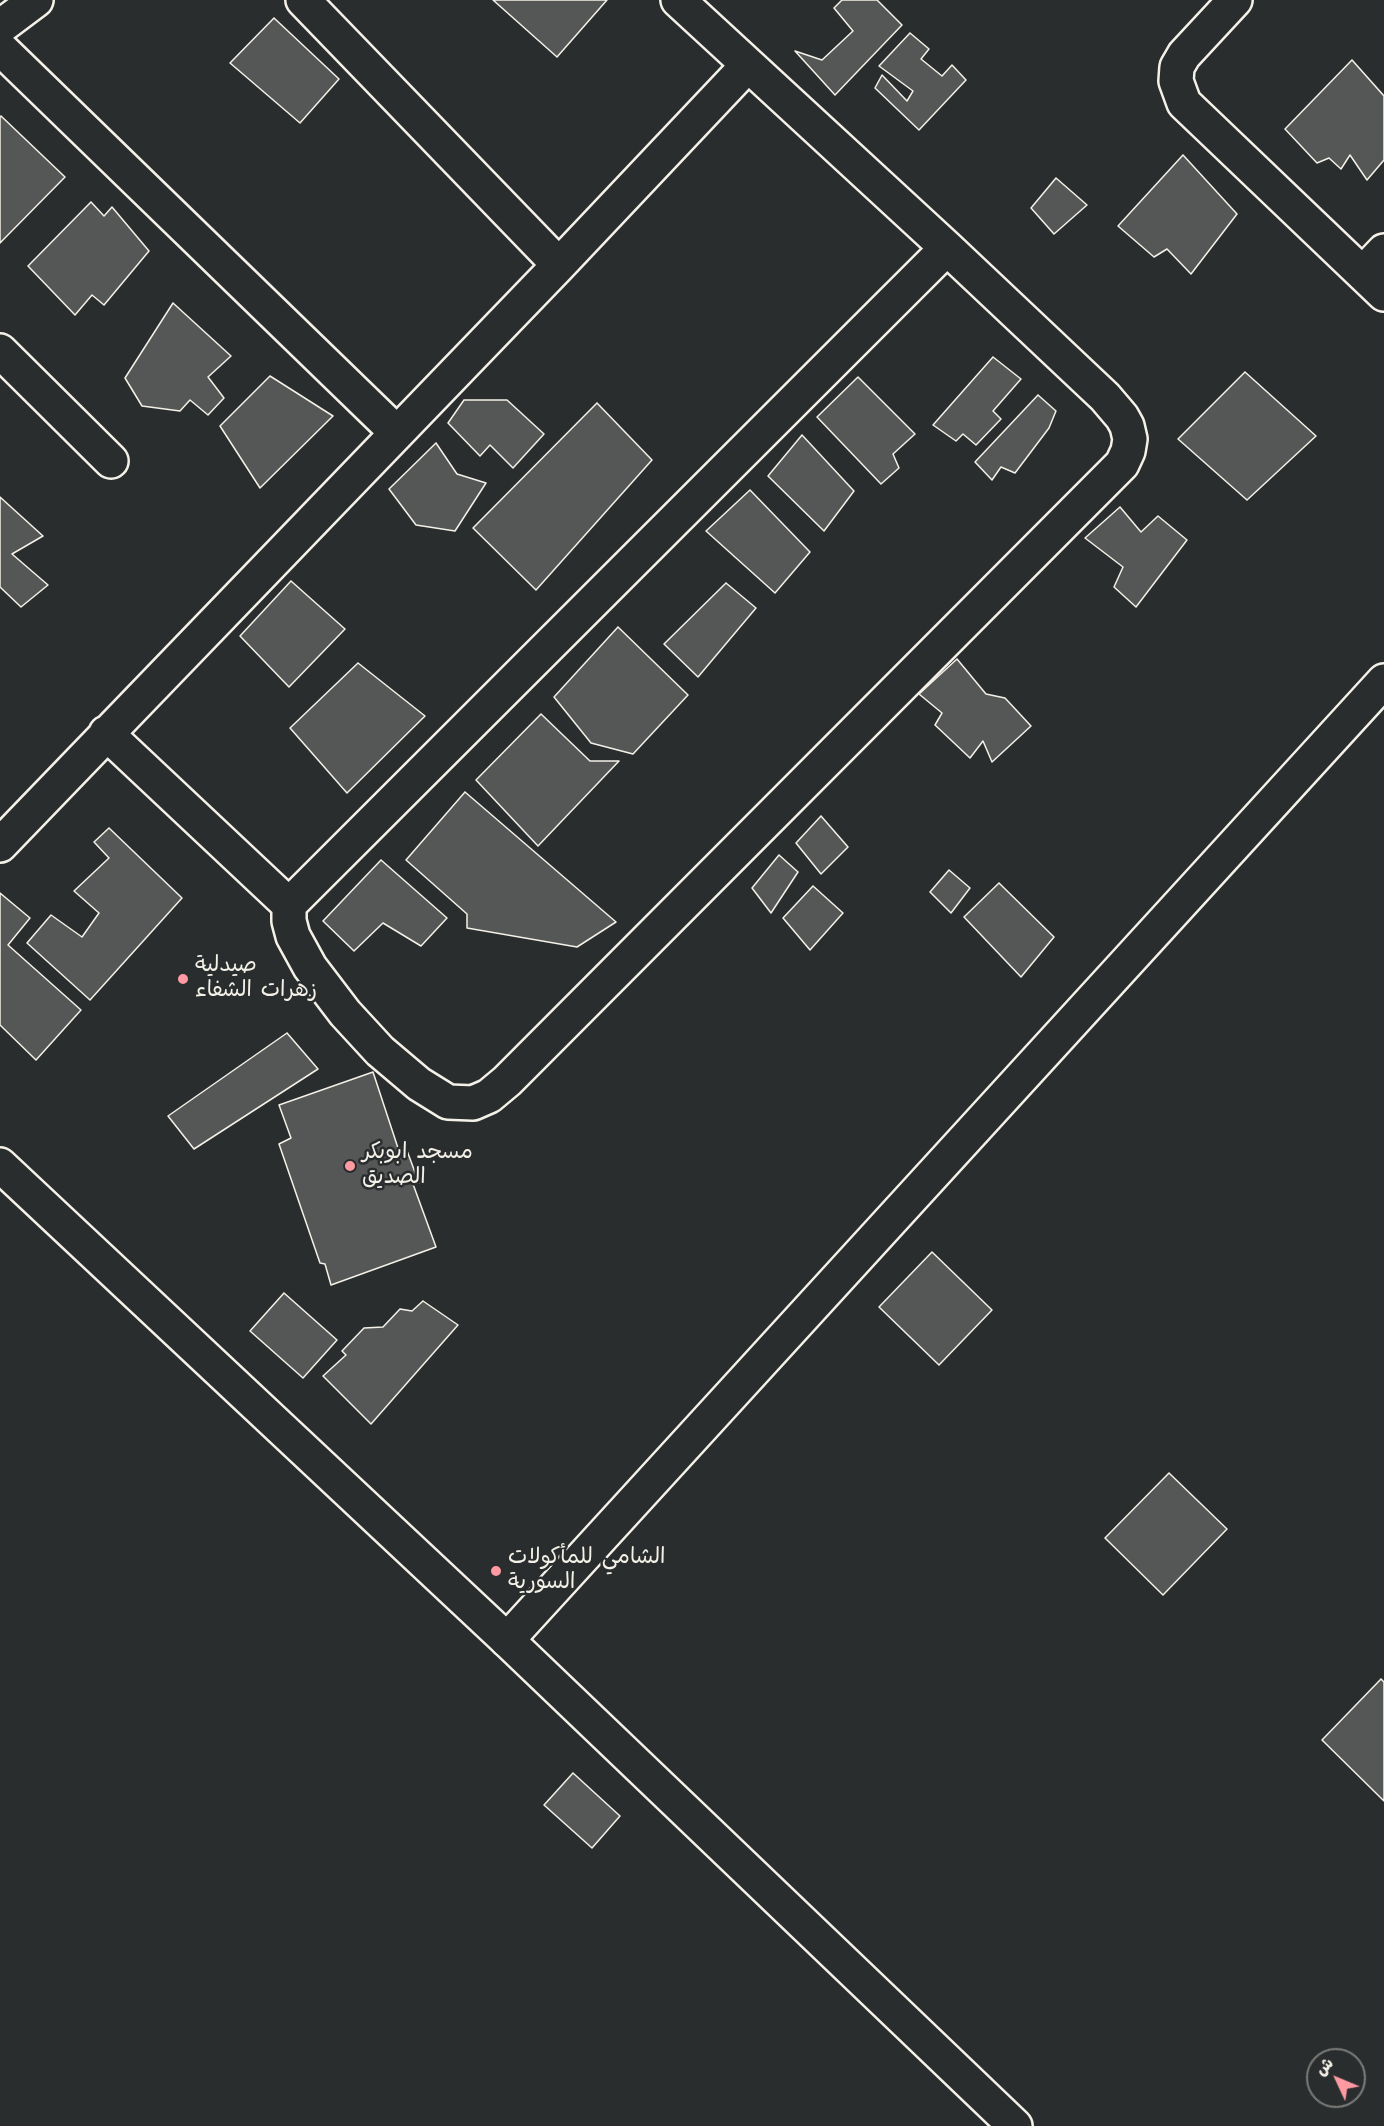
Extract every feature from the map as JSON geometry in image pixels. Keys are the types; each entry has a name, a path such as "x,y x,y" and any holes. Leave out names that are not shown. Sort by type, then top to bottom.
{"street":[{"path":"0,27 36,0"},
{"path":"303,0 559,265"},
{"path":"678,0 947,248 1105,397 1127,426 1130,439 1128,450 1122,464 507,1081 489,1096 473,1103 448,1102 419,1084 380,1051 345,1013 310,967 293,936 289,921 289,905 947,248"},
{"path":"1235,0 1184,55 1177,67 1176,81 1184,103 1377,273"},
{"path":"0,48 397,432"},
{"path":"0,845 559,265 748,65"},
{"path":"0,351 111,461"},
{"path":"507,1640 1384,681"},
{"path":"106,733 289,905"},
{"path":"0,1165 507,1640 1015,2126"}],"building":[{"path":"493,0 607,0 557,57"},
{"path":"842,0 877,0 902,25 835,95 795,51 822,60 853,31 834,8"},
{"path":"274,18 339,79 300,123 230,63"},
{"path":"910,33 929,49 921,59 942,76 952,65 966,80 919,130 875,88 882,75 907,101 913,91 879,66"},
{"path":"1352,60 1384,96 1384,160 1367,180 1350,155 1341,169 1329,158 1317,163 1285,129"},
{"path":"0,117 65,177 0,243"},
{"path":"1183,155 1237,214 1191,274 1167,249 1154,257 1118,226"},
{"path":"1056,178 1087,205 1054,234 1031,208"},
{"path":"91,202 104,216 112,207 149,251 104,305 92,295 75,315 28,266"},
{"path":"173,303 231,356 208,377 224,398 208,415 190,400 180,411 142,406 125,378"},
{"path":"993,357 1021,379 993,411 1001,419 976,445 963,434 956,441 933,425"},
{"path":"1245,372 1316,436 1247,500 1178,439"},
{"path":"270,376 333,416 260,488 220,426"},
{"path":"858,377 915,434 893,454 899,468 881,484 817,417"},
{"path":"1038,395 1056,411 1049,428 1015,473 1001,467 992,480 975,462"},
{"path":"464,400 507,400 544,434 513,468 490,445 480,456 448,423"},
{"path":"597,403 652,460 536,590 473,528"},
{"path":"802,435 854,491 824,531 768,476"},
{"path":"436,443 457,474 486,483 455,531 416,525 389,489"},
{"path":"750,490 810,552 775,593 706,531"},
{"path":"0,497 43,536 12,554 48,585 21,607 0,587"},
{"path":"1120,507 1141,532 1158,516 1187,540 1136,607 1114,587 1123,567 1085,538"},
{"path":"291,581 345,629 289,687 240,636"},
{"path":"726,583 756,608 698,677 664,644"},
{"path":"618,627 688,695 633,754 591,743 554,697"},
{"path":"957,659 986,694 1005,698 1031,726 992,762 983,741 970,758 935,725 942,713 919,694"},
{"path":"358,663 425,716 347,793 290,728"},
{"path":"541,714 590,761 619,761 538,846 476,780"},
{"path":"465,792 616,922 577,947 467,928 467,914 406,860"},
{"path":"821,816 848,847 821,874 796,843"},
{"path":"109,828 182,898 90,1000 27,943 51,915 82,937 99,913 74,891 109,858 94,842"},
{"path":"779,855 798,872 771,913 752,888"},
{"path":"381,860 447,918 421,946 383,923 354,951 323,921"},
{"path":"949,870 970,888 951,913 930,892"},
{"path":"999,883 1054,937 1021,977 964,917"},
{"path":"813,886 843,913 810,950 783,918"},
{"path":"0,893 30,918 8,945 81,1010 36,1060 0,1025"},
{"path":"287,1033 318,1069 194,1149 168,1116"},
{"name":"مسجد ابوبكر الصديق","path":"373,1072 398,1148 406,1148 419,1183 413,1184 436,1247 331,1285 325,1264 320,1263 279,1144 291,1138 279,1105"},
{"path":"932,1252 992,1310 939,1365 879,1307"},
{"path":"284,1293 337,1340 303,1378 250,1331"},
{"path":"423,1301 458,1325 371,1424 323,1376 346,1355 342,1351 364,1328 383,1327 400,1309 412,1311"},
{"path":"1169,1473 1227,1529 1163,1595 1105,1538"},
{"path":"1381,1679 1384,1682 1384,1801 1322,1740"},
{"path":"573,1773 620,1816 592,1848 544,1805"}],"place":[{"name":"صيدلية زهرات الشفاء","path":"183,979"},
{"name":"مسجد ابوبكر الصديق","path":"350,1166"},
{"name":"الشامي للمأكولات السورية","path":"496,1571"}]}
